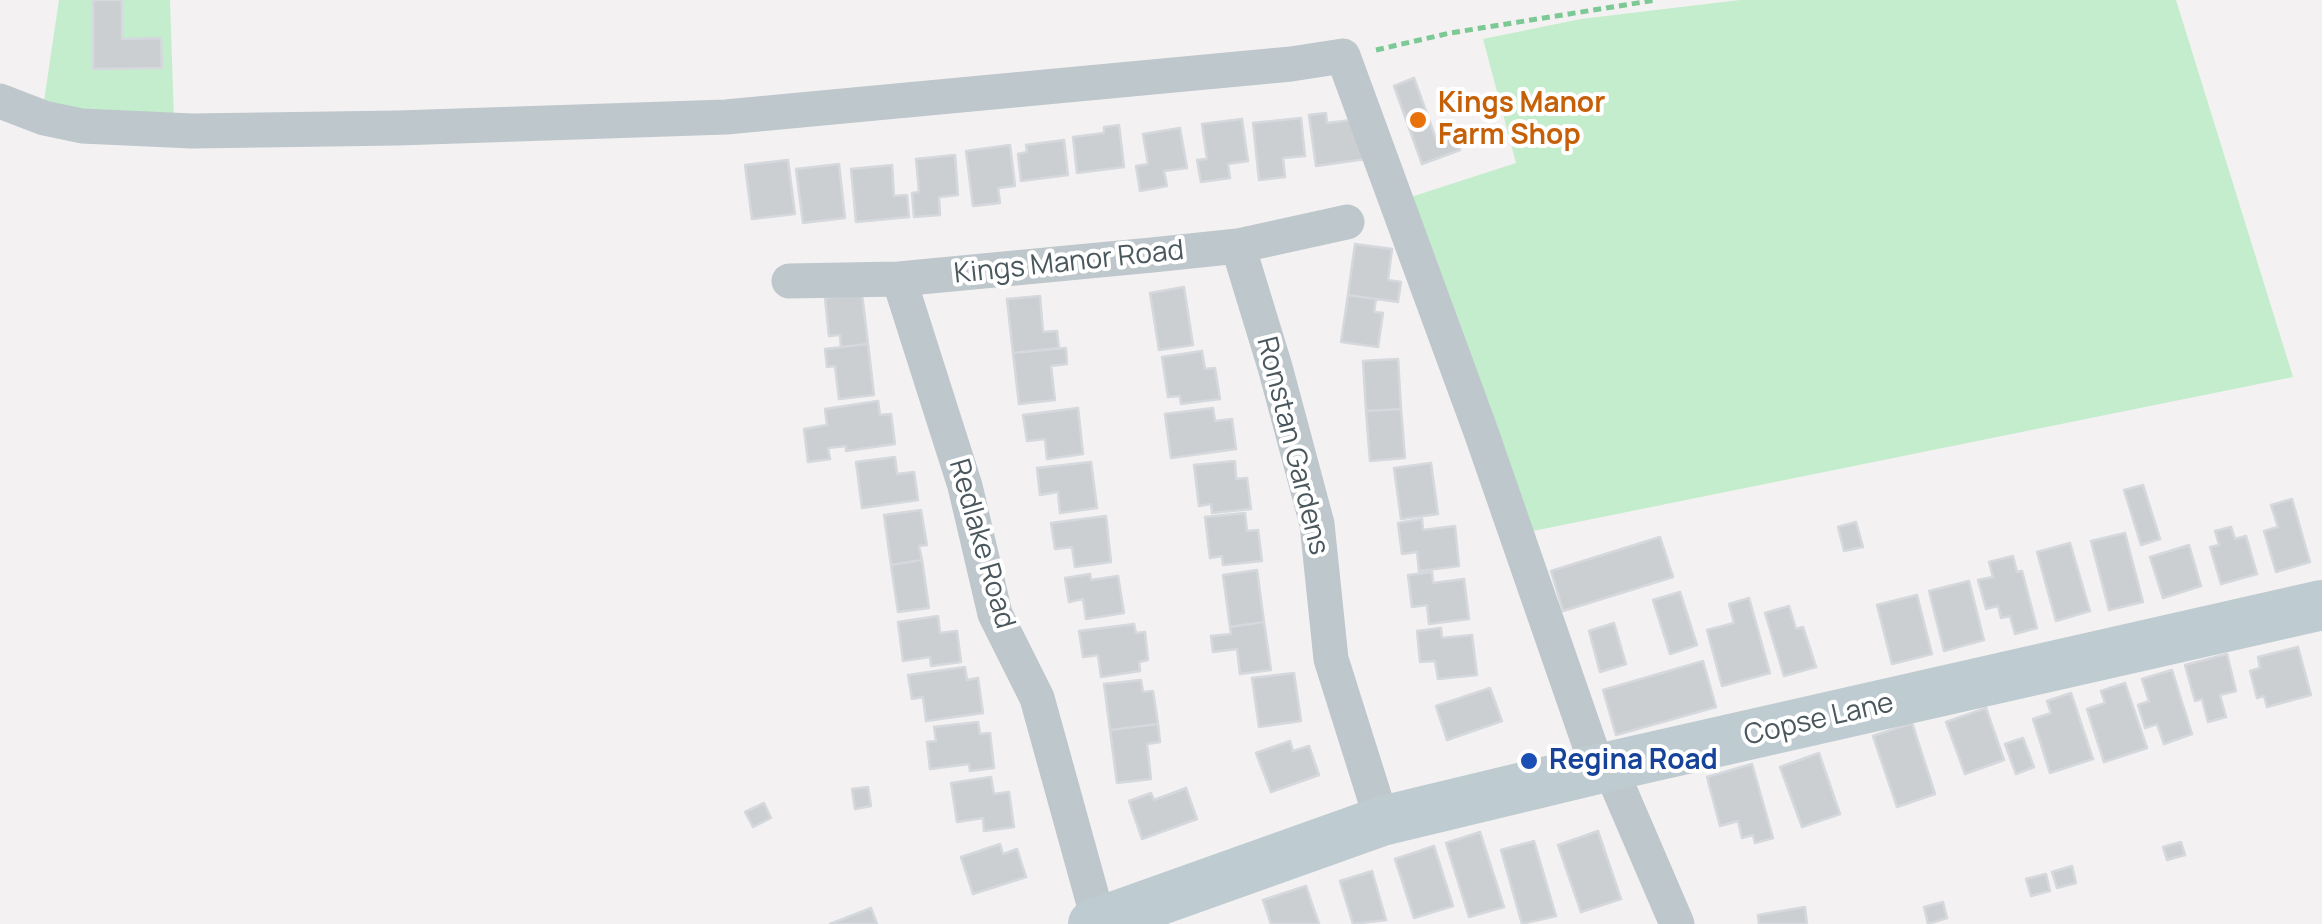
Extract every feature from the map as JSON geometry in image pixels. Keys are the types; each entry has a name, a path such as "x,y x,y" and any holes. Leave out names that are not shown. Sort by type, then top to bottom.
{"street":[{"path":"0,101 44,118 82,126 192,131 553,123 726,117 1343,56 1604,768 1677,924"},
{"name":"Kings Manor Road","path":"789,281 899,279 1238,246 1347,222"},
{"name":"Ronstan Gardens","path":"1238,246 1276,367 1317,524 1331,659 1382,821"},
{"name":"Redlake Road","path":"899,279 965,486 996,614 1037,698 1096,923"},
{"name":"Copse Lane","path":"1096,923 1382,821 2322,604"}],"path":[{"path":"1343,56 1450,33 1656,0"}],"green space":[{"path":"59,0 170,0 174,120 86,115 44,101"},
{"path":"1740,0 2176,0 2293,377 1528,532 1408,198 1516,163 1483,39 1581,19"}],"building":[{"path":"93,0 122,0 122,39 161,38 162,68 93,69"},
{"path":"1414,78 1436,139 1453,132 1460,150 1422,164 1394,86"},
{"path":"1326,113 1327,123 1360,119 1366,159 1316,166 1309,115"},
{"path":"1301,118 1305,156 1283,158 1285,177 1259,180 1253,123"},
{"path":"1242,119 1248,161 1228,164 1230,178 1201,182 1197,160 1207,159 1202,124"},
{"path":"1119,125 1124,167 1077,173 1073,137 1104,133 1104,127"},
{"path":"1180,128 1187,168 1164,171 1167,186 1140,191 1136,166 1148,164 1143,134"},
{"path":"1064,140 1068,175 1021,181 1018,154 1027,152 1026,145"},
{"path":"1010,145 1015,186 998,188 1000,203 973,206 966,151"},
{"path":"955,155 958,195 939,197 940,215 914,217 912,193 919,192 916,159"},
{"path":"788,160 795,214 752,219 745,165"},
{"path":"839,164 845,218 803,223 796,169"},
{"path":"892,165 894,196 907,195 909,217 856,222 851,169"},
{"path":"1355,244 1392,249 1388,280 1401,282 1398,302 1348,295"},
{"path":"1184,287 1193,345 1159,350 1150,293"},
{"path":"862,294 868,344 841,347 840,335 829,336 825,298"},
{"path":"1348,295 1376,299 1374,312 1383,313 1378,347 1341,342"},
{"path":"1040,296 1043,332 1057,331 1059,348 1013,353 1007,299"},
{"path":"868,344 874,395 839,399 835,366 827,367 825,349"},
{"path":"1066,348 1067,364 1051,366 1055,400 1019,404 1013,353"},
{"path":"1202,351 1205,369 1215,368 1220,399 1181,404 1180,396 1168,397 1162,357"},
{"path":"1398,359 1401,409 1366,411 1363,361"},
{"path":"878,401 880,415 891,414 895,444 846,451 846,446 828,448 830,459 808,462 804,429 827,425 825,409"},
{"path":"1078,408 1083,454 1047,459 1045,439 1027,441 1023,415"},
{"path":"1213,408 1215,421 1232,419 1236,449 1171,458 1165,414"},
{"path":"1401,409 1405,458 1370,461 1366,411"},
{"path":"895,457 897,474 914,472 918,500 862,508 856,462"},
{"path":"1235,461 1236,479 1247,478 1251,509 1212,513 1211,504 1199,506 1194,465"},
{"path":"1091,462 1097,508 1060,513 1058,492 1040,495 1037,468"},
{"path":"1431,463 1438,514 1401,519 1394,468"},
{"path":"2143,485 2160,539 2141,545 2124,490"},
{"path":"2292,499 2310,562 2276,572 2264,531 2278,527 2271,505"},
{"path":"921,510 927,545 919,546 922,560 891,565 884,515"},
{"path":"1245,513 1247,531 1258,530 1262,561 1223,565 1222,556 1210,558 1205,517"},
{"path":"1106,516 1111,562 1075,567 1072,547 1055,549 1051,523"},
{"path":"1422,519 1423,530 1455,526 1459,566 1419,571 1417,552 1402,554 1398,523"},
{"path":"1856,522 1863,547 1844,551 1838,527"},
{"path":"2231,527 2235,539 2246,536 2257,574 2221,584 2210,547 2219,545 2215,531"},
{"path":"2125,533 2143,602 2109,610 2091,541"},
{"path":"1660,537 1673,577 1563,611 1551,571"},
{"path":"2070,543 2090,611 2056,621 2037,552"},
{"path":"2189,545 2201,586 2163,598 2150,557"},
{"path":"2013,556 2017,572 2022,571 2037,628 2015,634 2010,616 2001,618 1998,606 1986,609 1978,580 1993,577 1989,562"},
{"path":"922,560 929,608 898,612 891,565"},
{"path":"1257,570 1264,622 1230,627 1223,575"},
{"path":"1432,572 1433,583 1464,579 1469,619 1429,624 1427,605 1412,607 1408,575"},
{"path":"1090,574 1091,580 1118,576 1124,613 1086,619 1083,599 1069,602 1065,578"},
{"path":"1969,581 1984,640 1944,651 1929,591"},
{"path":"1680,592 1697,645 1670,654 1653,600"},
{"path":"1917,595 1932,654 1892,664 1877,605"},
{"path":"1749,598 1770,673 1722,686 1707,630 1734,623 1729,604"},
{"path":"1789,606 1796,629 1803,627 1816,667 1784,676 1765,613"},
{"path":"938,616 940,633 957,631 961,662 931,666 930,657 903,661 898,622"},
{"path":"1264,622 1271,670 1240,674 1237,649 1213,652 1211,636 1231,634 1230,627"},
{"path":"1614,623 1626,664 1600,672 1589,631"},
{"path":"1134,624 1136,633 1145,632 1148,660 1139,662 1140,671 1101,677 1098,655 1083,657 1079,631"},
{"path":"1441,628 1442,638 1472,635 1477,675 1438,679 1435,661 1420,662 1417,631"},
{"path":"2298,647 2311,695 2267,707 2264,696 2257,698 2250,671 2260,668 2258,657"},
{"path":"2227,654 2236,691 2220,695 2226,717 2208,722 2202,699 2195,701 2185,665"},
{"path":"1703,661 1716,707 1616,735 1603,690"},
{"path":"965,667 967,680 978,678 983,713 926,721 923,697 912,699 908,675"},
{"path":"2172,670 2192,734 2164,744 2157,724 2145,728 2138,705 2149,701 2142,679"},
{"path":"1294,673 1301,721 1259,727 1252,678"},
{"path":"1141,680 1143,692 1153,691 1158,724 1110,730 1104,684"},
{"path":"2125,683 2147,748 2104,762 2087,709 2105,703 2101,691"},
{"path":"1490,688 1502,721 1447,740 1436,706"},
{"path":"2071,693 2093,759 2050,773 2033,719 2051,713 2047,701"},
{"path":"1986,708 2004,760 1965,774 1946,722"},
{"path":"978,722 980,734 990,733 994,768 970,771 969,764 930,769 927,742 936,741 934,727"},
{"path":"1912,723 1935,794 1897,807 1873,736"},
{"path":"1158,724 1160,742 1147,744 1151,779 1117,783 1110,730"},
{"path":"2023,738 2034,767 2016,774 2005,744"},
{"path":"1290,741 1293,751 1309,746 1319,775 1271,792 1256,753"},
{"path":"1819,753 1840,814 1802,827 1780,767"},
{"path":"1752,764 1773,838 1755,843 1753,835 1742,838 1738,821 1720,826 1707,777"},
{"path":"991,777 994,794 1009,792 1014,827 984,831 983,818 957,822 951,783"},
{"path":"868,787 871,806 855,809 852,789"},
{"path":"1186,788 1197,819 1142,839 1129,801 1151,793 1154,800"},
{"path":"764,803 771,818 753,827 745,812"},
{"path":"1598,831 1621,899 1581,912 1558,845"},
{"path":"1480,832 1504,907 1469,917 1446,843"},
{"path":"1534,841 1556,916 1522,924 1501,850"},
{"path":"2181,842 2185,855 2167,860 2163,847"},
{"path":"1000,844 1003,854 1017,849 1026,877 973,894 961,857"},
{"path":"1434,846 1453,906 1414,918 1395,859"},
{"path":"2072,866 2076,883 2057,888 2052,872"},
{"path":"1372,871 1386,920 1353,924 1340,881"},
{"path":"2046,874 2050,891 2031,896 2026,879"},
{"path":"1306,886 1319,924 1271,924 1263,900"},
{"path":"1943,902 1947,918 1928,924 1924,907"},
{"path":"1805,907 1807,924 1759,924 1758,915"},
{"path":"871,908 877,924 830,924"}],"place":[{"name":"Kings Manor Farm Shop","path":"1418,120"},
{"name":"Regina Road","path":"1529,761"}]}
